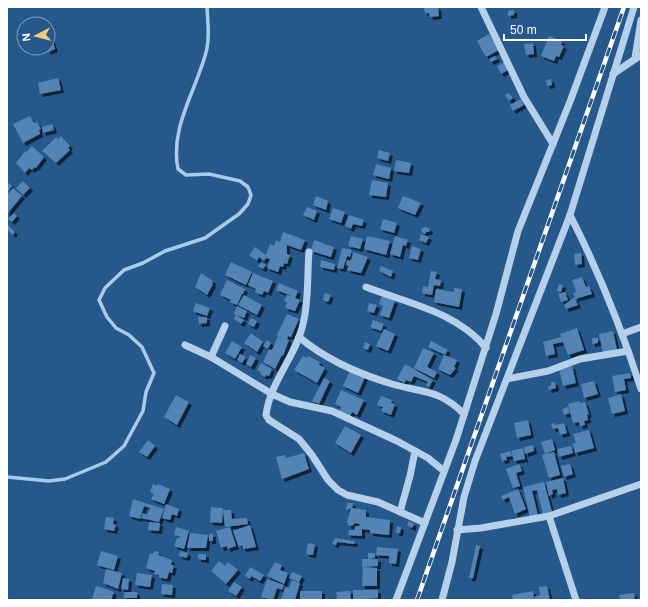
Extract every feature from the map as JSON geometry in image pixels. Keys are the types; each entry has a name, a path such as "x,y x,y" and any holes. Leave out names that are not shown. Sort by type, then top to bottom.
{"street":[{"path":"480,7 524,97 553,144"},
{"path":"396,600 444,471 486,348 518,231 605,7"},
{"path":"442,600 452,562 464,497 475,461 570,215 634,7"},
{"path":"613,74 638,57 641,20"},
{"path":"570,215 622,334 641,389"},
{"path":"309,252 304,323 272,394 266,415 269,420 299,439 312,454 328,480 338,490 347,495 378,502 425,523"},
{"path":"366,287 454,321 476,336 486,348"},
{"path":"211,357 225,326"},
{"path":"622,334 641,327"},
{"path":"299,337 315,350 326,356 373,377 441,396 452,402 464,414"},
{"path":"184,345 211,357 272,394 290,402 332,411 414,451 444,471"},
{"path":"507,379 548,371 576,360 628,351"},
{"path":"400,512 410,476 414,451"},
{"path":"457,530 481,528 550,516 641,484"},
{"path":"550,516 576,600"}],"building":[{"path":"424,7 438,7 439,16 430,17 429,13 425,13"},
{"path":"514,10 514,15 508,16 508,11"},
{"path":"489,34 499,50 486,57 477,41"},
{"path":"549,36 562,41 561,45 564,46 559,57 556,56 554,61 541,56"},
{"path":"533,43 534,54 526,55 524,44"},
{"path":"495,56 497,59 491,62 489,59"},
{"path":"504,62 508,70 501,74 497,66"},
{"path":"58,78 61,90 40,94 38,83"},
{"path":"551,79 552,85 547,86 546,80"},
{"path":"509,93 513,98 509,101 505,95"},
{"path":"521,99 524,105 513,111 510,105"},
{"path":"30,116 34,123 37,122 41,129 39,130 40,134 23,143 13,124"},
{"path":"52,124 54,130 43,133 42,127"},
{"path":"61,136 70,146 68,148 70,150 56,163 42,151 56,137 58,139"},
{"path":"32,146 44,157 36,168 35,167 32,170 29,168 25,173 16,163 25,151 26,152"},
{"path":"379,150 390,153 388,161 377,158"},
{"path":"396,160 411,163 409,173 394,171"},
{"path":"376,164 391,168 389,179 373,175"},
{"path":"372,180 388,183 386,197 369,195"},
{"path":"23,181 30,188 23,195 16,188"},
{"path":"7,182 12,186 7,193"},
{"path":"13,188 22,196 7,214 7,195"},
{"path":"316,196 328,201 326,210 313,205"},
{"path":"403,196 421,203 415,215 398,208"},
{"path":"307,207 317,211 314,220 303,215"},
{"path":"333,208 345,212 341,223 329,219"},
{"path":"14,213 17,216 12,222 8,219"},
{"path":"349,215 364,220 362,226 353,224 351,229 345,226"},
{"path":"383,219 397,223 394,233 380,229"},
{"path":"7,224 15,232 13,235 7,229"},
{"path":"425,227 430,229 429,232 426,232 426,234 421,232 422,228"},
{"path":"283,232 305,240 301,250 287,245 287,254 290,255 287,264 284,263 283,267 280,266 278,272 267,268 270,259 266,258 264,261 259,257 257,261 249,255 255,247 266,255 270,244 274,246 276,240 280,242"},
{"path":"421,234 429,237 426,243 419,240"},
{"path":"351,236 363,239 360,249 348,246"},
{"path":"367,236 390,241 386,255 364,249"},
{"path":"395,236 408,240 406,246 403,245 400,257 390,254"},
{"path":"314,240 334,247 331,257 311,251"},
{"path":"412,246 421,249 418,260 409,258"},
{"path":"342,248 352,250 350,257 347,256 343,269 337,268"},
{"path":"353,252 368,257 361,273 347,270 349,266 346,265 347,260 351,261"},
{"path":"581,253 582,264 575,265 574,254"},
{"path":"321,260 335,264 334,270 320,267"},
{"path":"231,262 252,272 246,285 225,275"},
{"path":"261,262 266,265 263,269 258,266"},
{"path":"381,266 393,271 391,277 379,271"},
{"path":"431,271 437,272 435,279 441,280 440,286 434,285 432,295 422,293 423,286 428,287"},
{"path":"201,273 213,281 207,295 195,287"},
{"path":"253,273 273,281 268,293 264,291 262,295 255,292 256,289 248,285"},
{"path":"582,277 586,287 589,286 592,294 575,299 578,305 566,309 564,305 575,297 573,293 576,292 572,280"},
{"path":"227,280 245,289 243,294 240,293 242,294 237,305 230,302 231,300 220,295"},
{"path":"279,283 298,291 295,298 300,300 295,311 285,308 287,302 284,301 287,295 292,296 276,290"},
{"path":"559,284 563,285 561,292 557,291"},
{"path":"454,288 462,289 459,307 434,302 436,289 454,292"},
{"path":"565,292 568,300 561,302 558,294"},
{"path":"325,293 331,295 328,302 323,300"},
{"path":"244,295 262,305 257,315 238,305"},
{"path":"382,296 395,301 389,318 380,315 383,306 379,304"},
{"path":"196,303 210,308 207,316 193,311"},
{"path":"369,303 377,305 374,313 367,311"},
{"path":"237,306 247,311 244,318 234,314"},
{"path":"287,314 299,319 291,337 288,336 287,339 289,340 283,356 282,355 275,369 263,362 269,349 272,350 278,336 285,339 277,335"},
{"path":"236,315 244,320 241,324 234,319"},
{"path":"198,317 207,317 207,323 199,324"},
{"path":"251,318 257,321 254,327 248,324"},
{"path":"373,320 384,324 381,331 370,327"},
{"path":"577,328 584,350 568,355 560,334"},
{"path":"384,329 395,334 388,351 376,346"},
{"path":"613,331 617,350 603,353 599,334"},
{"path":"251,333 263,342 257,352 244,343"},
{"path":"561,337 563,342 553,344 555,354 546,356 543,342"},
{"path":"592,338 598,338 598,343 592,344"},
{"path":"267,340 271,343 268,349 263,346"},
{"path":"232,341 242,347 235,359 225,353"},
{"path":"431,341 448,350 445,355 428,347"},
{"path":"365,342 370,344 368,350 363,348"},
{"path":"423,348 434,353 427,367 437,372 434,378 414,368"},
{"path":"240,354 246,357 242,363 237,360"},
{"path":"250,355 256,358 251,367 246,364"},
{"path":"444,355 457,360 454,367 456,368 450,375 438,369"},
{"path":"303,356 307,358 308,356 320,362 319,365 325,368 317,383 294,370"},
{"path":"261,363 272,369 269,376 266,375 265,377 257,370"},
{"path":"405,364 433,380 429,387 426,385 428,382 414,376 411,382 406,380 404,383 397,379"},
{"path":"572,366 576,383 563,386 559,369"},
{"path":"350,370 365,377 358,393 343,386"},
{"path":"630,373 631,378 624,379 626,390 615,392 612,376"},
{"path":"324,378 330,381 319,404 312,401"},
{"path":"594,381 598,394 584,398 581,384"},
{"path":"551,382 555,382 556,388 549,390 548,386 551,386"},
{"path":"341,390 364,400 357,415 352,412 350,416 339,411 341,407 335,404"},
{"path":"621,394 625,411 612,414 608,398"},
{"path":"176,395 189,402 177,425 164,417"},
{"path":"381,396 392,400 391,403 395,404 391,415 381,411 383,407 377,405"},
{"path":"579,401 580,403 585,402 589,414 587,415 588,420 584,421 585,425 580,426 579,422 573,423 568,404"},
{"path":"568,407 570,413 564,415 562,409"},
{"path":"528,420 531,435 517,438 514,423"},
{"path":"554,423 555,425 564,423 567,433 560,435 558,428 553,429 551,424"},
{"path":"345,426 361,435 351,453 335,443"},
{"path":"589,430 594,448 575,453 573,444 576,443 573,434"},
{"path":"552,439 555,450 545,454 541,442"},
{"path":"148,440 155,446 147,457 139,452"},
{"path":"533,445 534,451 525,454 524,447"},
{"path":"571,446 573,453 559,457 557,449"},
{"path":"523,448 525,459 514,461 511,451"},
{"path":"510,451 512,456 506,457 507,460 502,461 500,454"},
{"path":"554,452 560,475 549,478 542,455"},
{"path":"304,453 309,469 282,479 276,457 285,455 286,458"},
{"path":"519,464 522,471 516,473 520,486 513,488 506,469"},
{"path":"570,464 573,474 564,477 561,466"},
{"path":"563,478 566,493 558,495 557,489 552,490 553,494 549,496 546,482"},
{"path":"544,482 552,512 543,514 537,490 532,491 538,515 530,518 523,487"},
{"path":"153,484 157,486 158,484 170,489 164,504 151,499 154,494 150,492"},
{"path":"518,489 526,509 515,514 509,497 503,500 501,496"},
{"path":"133,499 164,509 159,522 141,518 143,513 147,515 150,508 144,506 140,519 129,516"},
{"path":"347,503 353,503 352,508 366,510 366,517 390,520 389,535 370,533 370,530 362,529 362,536 348,535 349,530 355,530 355,526 359,526 360,524 354,523 354,525 349,526 347,522 351,508 346,510"},
{"path":"166,504 179,509 177,516 172,514 170,520 162,518"},
{"path":"211,507 223,508 222,523 210,522"},
{"path":"223,510 231,510 232,519 247,518 248,524 225,527"},
{"path":"106,517 114,518 113,524 116,525 114,531 104,529"},
{"path":"409,521 414,524 412,528 407,525"},
{"path":"149,522 160,523 159,531 148,530"},
{"path":"250,525 256,547 243,549 242,545 239,547 233,531"},
{"path":"397,526 401,527 400,533 396,533"},
{"path":"176,527 189,531 184,549 174,546 177,538 181,537 174,535"},
{"path":"230,527 236,546 227,549 227,546 221,548 216,531"},
{"path":"190,533 208,535 206,548 187,548"},
{"path":"209,534 213,534 213,541 209,541"},
{"path":"335,538 355,541 354,544 337,542 336,545 332,544"},
{"path":"308,543 315,544 313,555 306,554"},
{"path":"476,545 480,546 473,578 469,578"},
{"path":"377,547 398,549 396,564 389,563 389,556 376,555"},
{"path":"101,551 118,556 114,570 97,565"},
{"path":"154,551 159,552 158,555 172,560 171,565 174,565 172,573 169,572 167,579 158,577 159,575 154,574 155,571 146,568 150,553 153,554"},
{"path":"180,551 188,553 187,558 179,556"},
{"path":"368,553 375,553 375,558 368,559"},
{"path":"198,554 206,554 206,560 198,559"},
{"path":"362,559 378,559 378,566 362,567"},
{"path":"219,561 225,566 228,562 238,570 226,584 211,571"},
{"path":"275,562 282,565 280,570 288,573 284,584 267,576"},
{"path":"250,567 264,575 260,581 251,576 250,579 245,576"},
{"path":"363,567 377,568 377,586 362,586"},
{"path":"106,569 122,573 118,589 103,583"},
{"path":"292,572 302,576 299,582 289,578"},
{"path":"137,573 152,575 150,587 135,585"},
{"path":"123,578 129,579 128,590 121,589"},
{"path":"267,579 284,585 282,590 277,588 273,600 261,597"},
{"path":"292,580 300,583 295,600 281,600 285,587 289,588"},
{"path":"234,582 242,587 236,596 228,591"},
{"path":"162,584 173,585 172,595 161,594"},
{"path":"96,586 114,592 111,600 92,599"},
{"path":"547,586 550,600 535,600 534,597 540,595 539,587"},
{"path":"353,590 378,590 378,598 353,600"},
{"path":"300,591 322,591 322,600 300,600"},
{"path":"350,591 351,600 337,600 336,592"},
{"path":"533,591 534,600 513,600 512,595"},
{"path":"124,592 137,592 137,598 124,598"},
{"path":"634,593 635,600 620,600 619,595"}],"waterway":[{"path":"7,477 49,481 65,479 106,462 124,446 143,411 146,392 154,373 142,347 129,335 116,328 107,317 99,300 105,288 124,270 143,263 165,251 205,238 239,214 248,204 251,195 248,187 240,181 209,174 186,175 178,169 176,154 180,126 207,50 207,7"}],"railway":[{"path":"417,600 624,7"}]}
